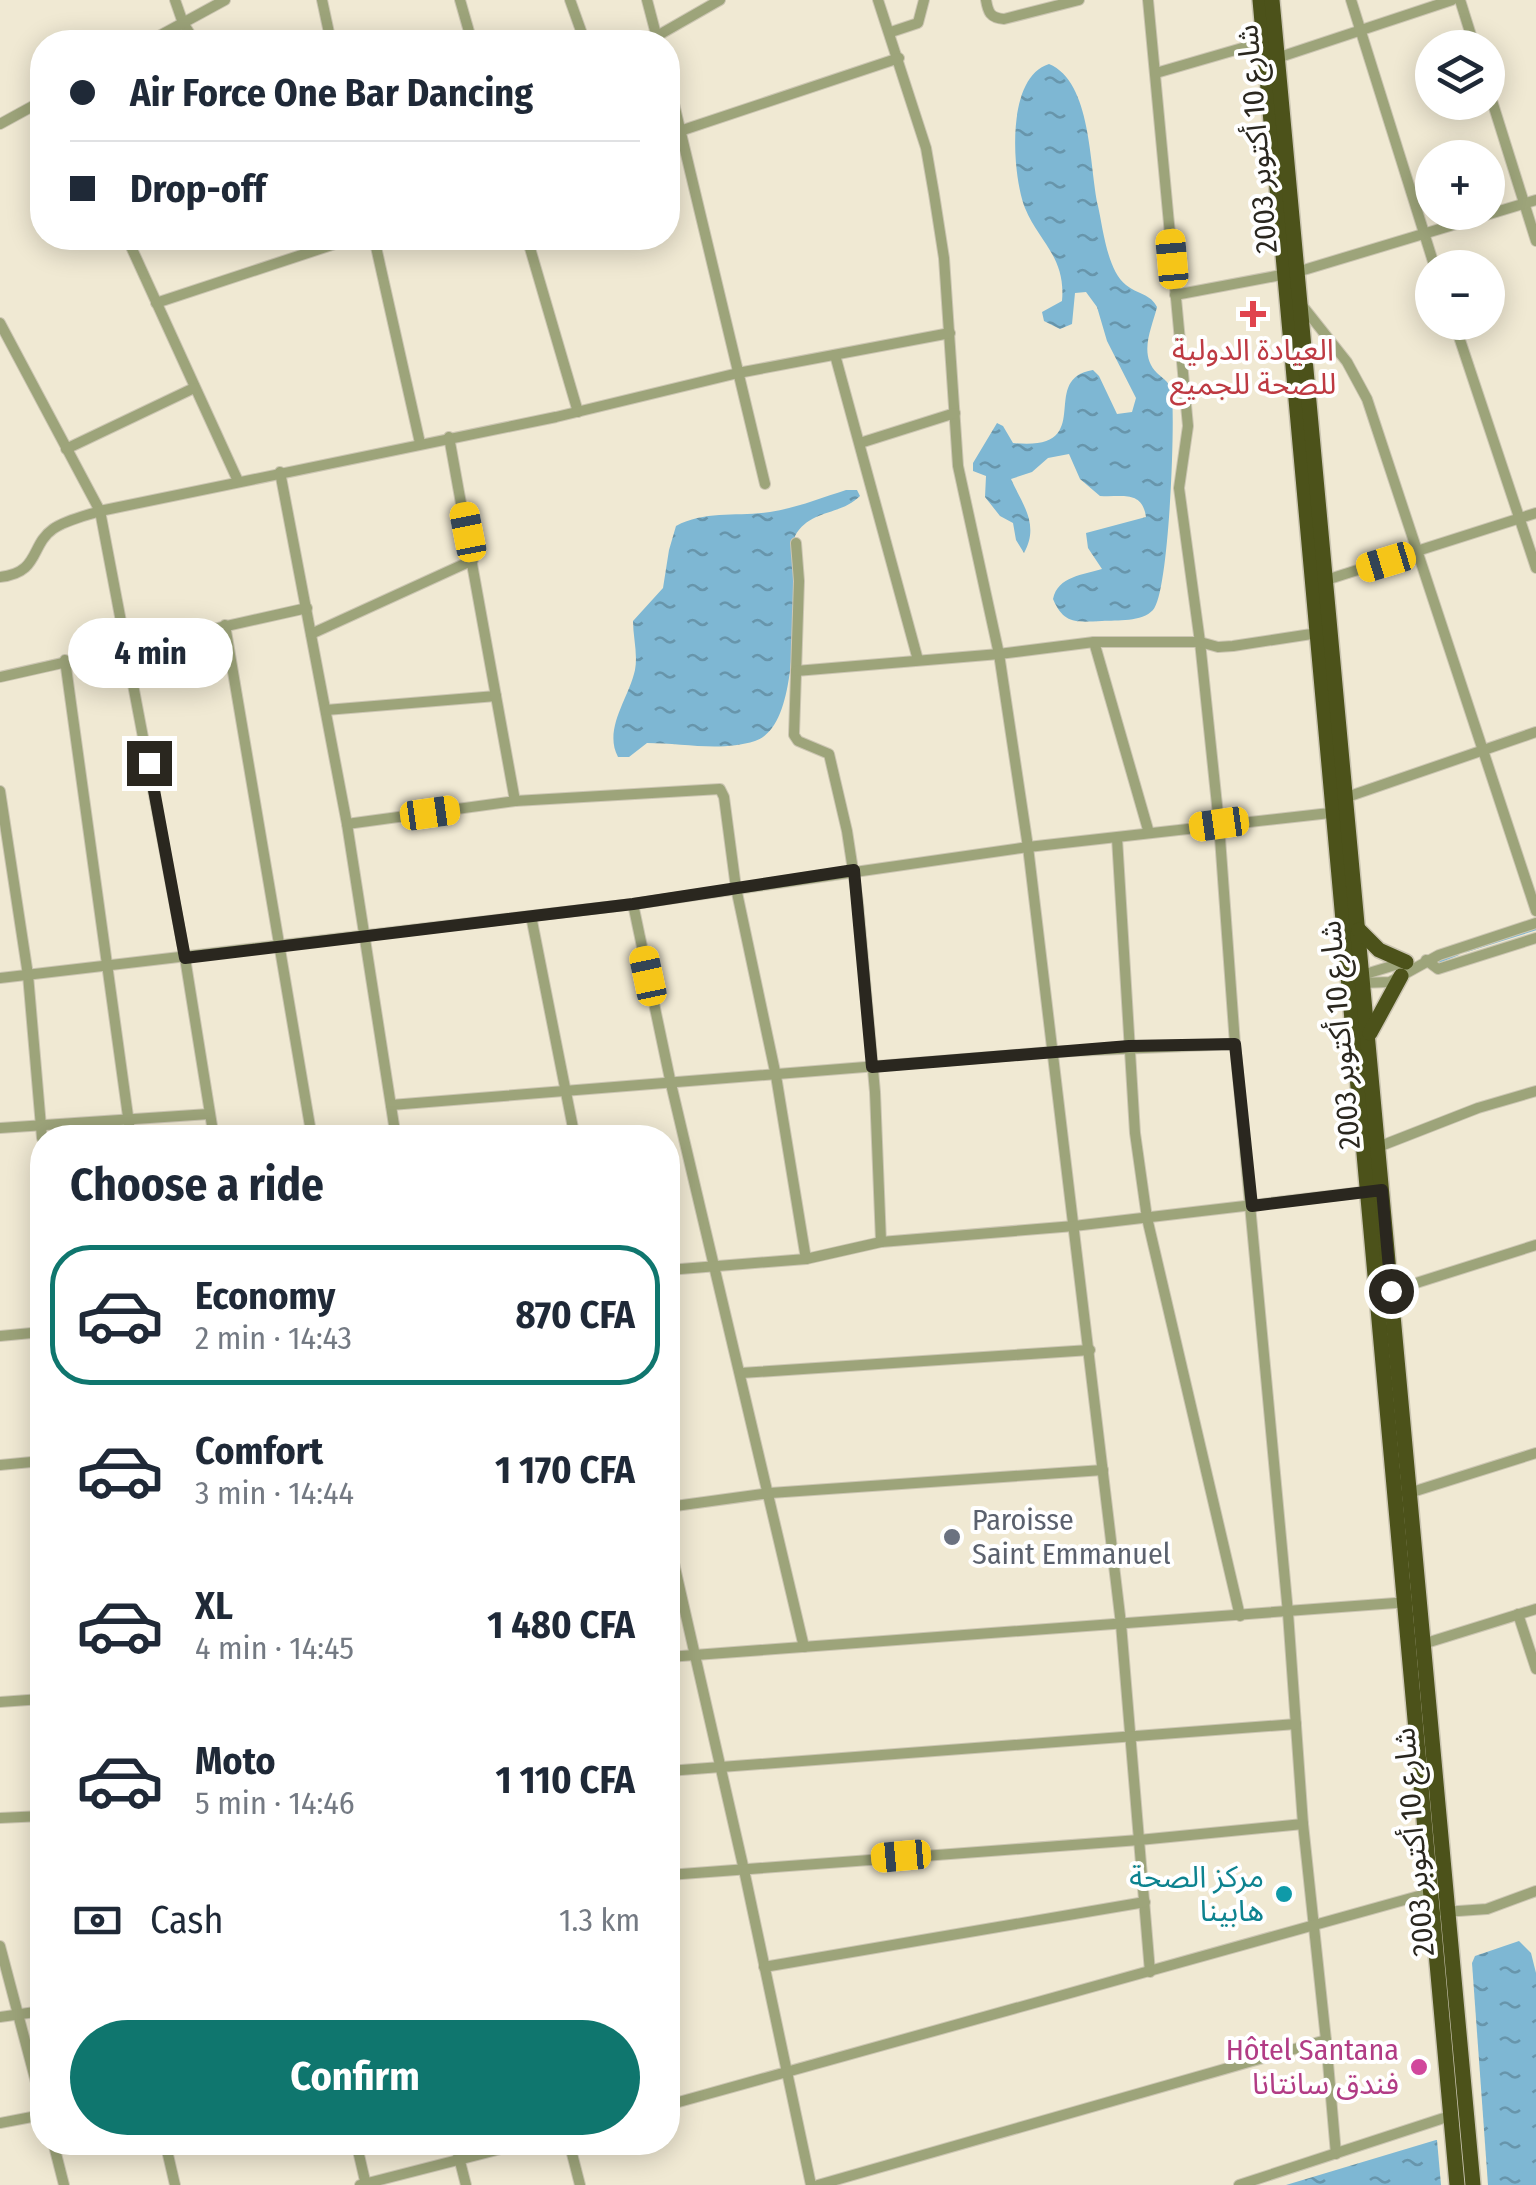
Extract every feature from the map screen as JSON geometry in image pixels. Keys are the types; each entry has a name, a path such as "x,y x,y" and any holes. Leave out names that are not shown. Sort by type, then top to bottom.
{"highway":[{"name":"شارع 10 أكتوبر 2003","path":"1260,0 1358,930 1357,980 1369,1036 1378,1147 1375,1191 1391,1291 1409,1493 1413,1602 1423,1644 1438,1892"},
{"name":"شارع 10 أكتوبر 2003","path":"1272,0 1290,273 1300,303 1320,582 1318,632 1343,807 1438,1892 1473,2185"},
{"path":"1358,930 1403,969 1369,1036"},
{"name":"شارع 10 أكتوبر 2003","path":"1440,1912 1457,2185"}],"street":[{"path":"175,0 187,30"},
{"path":"171,30 225,0"},
{"path":"322,0 329,30"},
{"path":"460,0 469,30"},
{"path":"570,0 581,30"},
{"path":"647,0 655,30"},
{"path":"672,30 720,0"},
{"path":"878,0 926,148 944,258 958,466 999,654 1028,847 1120,1624 1150,1972"},
{"path":"891,32 918,23 924,0"},
{"path":"986,0 988,12 1004,19 1079,0"},
{"path":"1148,0 1188,426 1179,488 1219,824 1303,1824 1336,2154"},
{"path":"1352,0 1429,250"},
{"path":"1277,58 1452,0"},
{"path":"1460,0 1469,30"},
{"path":"1156,73 1263,42"},
{"path":"765,484 680,131 899,58"},
{"path":"0,123 30,107"},
{"path":"1500,120 1530,202 1536,241"},
{"path":"1175,295 1290,273 1530,202"},
{"path":"132,250 238,481"},
{"path":"156,303 298,250"},
{"path":"377,250 420,443"},
{"path":"531,250 578,412"},
{"path":"1300,303 1347,362 1366,399 1536,911"},
{"path":"0,323 100,512 185,958 212,1125"},
{"path":"0,578 27,566 50,531 100,512 578,412 738,373 950,332"},
{"path":"1460,340 1536,568"},
{"path":"835,356 918,660"},
{"path":"66,448 194,388"},
{"path":"860,444 955,412"},
{"path":"449,437 515,800"},
{"path":"280,472 347,824 394,1125"},
{"path":"1320,582 1536,512"},
{"path":"796,543 799,582 794,734 798,742 824,750 832,760 854,870 872,1067 881,1242"},
{"path":"311,634 473,560"},
{"path":"0,676 306,608"},
{"path":"224,626 310,1125"},
{"path":"796,670 999,654 1094,642 1200,642 1234,646 1318,632"},
{"path":"1094,642 1149,834"},
{"path":"65,660 130,1125"},
{"path":"326,710 496,696"},
{"path":"0,978 633,904 854,870 1343,807 1536,732"},
{"path":"347,824 515,800 720,789 736,888 776,1076 806,1259"},
{"path":"0,791 28,975 41,1125"},
{"path":"1116,838 1135,1133 1147,1218 1240,1616"},
{"path":"633,904 671,1084 804,1647"},
{"path":"531,916 572,1125"},
{"path":"1357,980 1384,984 1403,969 1536,923"},
{"path":"1426,960 1438,969 1536,938"},
{"path":"391,1105 1129,1046 1235,1044"},
{"path":"1378,1147 1478,1108 1536,1092"},
{"path":"63,1125 210,1114"},
{"path":"0,1128 30,1127"},
{"path":"680,1269 806,1259 881,1242 1074,1226 1375,1191"},
{"path":"1391,1291 1536,1245"},
{"path":"0,1336 30,1333"},
{"path":"741,1373 1090,1350"},
{"path":"1409,1493 1536,1453"},
{"path":"0,1465 30,1462"},
{"path":"680,1506 770,1493 1103,1470"},
{"path":"680,1596 744,1870 785,2073 814,2185 1326,2040"},
{"path":"680,1656 1413,1602"},
{"path":"1423,1644 1536,1608"},
{"path":"1518,1614 1536,1668"},
{"path":"0,1702 30,1699"},
{"path":"680,1771 1296,1724"},
{"path":"0,1818 30,1817"},
{"path":"680,1874 1303,1824"},
{"path":"1440,1912 1487,1908 1536,1891"},
{"path":"680,2102 1438,1892"},
{"path":"764,1967 1146,1902"},
{"path":"0,1946 30,2055"},
{"path":"0,2017 30,2014"},
{"path":"1239,2185 1450,2116"},
{"path":"0,2123 30,2117"},
{"path":"56,2155 64,2185"},
{"path":"167,2155 175,2185"},
{"path":"358,2155 364,2184 481,2155"},
{"path":"458,2155 466,2185"},
{"path":"572,2155 580,2185"}],"water":[{"path":"1049,64 1074,88 1081,106 1104,237 1114,269 1126,285 1157,307 1148,358 1171,392 1172,473 1159,597 1153,610 1129,620 1072,620 1062,614 1053,599 1066,581 1102,569 1088,548 1086,533 1146,517 1140,502 1129,497 1100,496 1080,479 1069,454 1048,458 1032,472 1011,479 1030,523 1024,553 1016,540 1013,523 1000,516 985,497 986,476 973,471 973,463 997,423 1013,443 1039,443 1054,437 1062,426 1069,386 1077,376 1093,370 1117,414 1132,412 1136,398 1107,341 1097,307 1086,292 1075,293 1072,324 1060,329 1044,321 1042,312 1062,301 1060,273 1025,208 1015,151 1025,87 1035,73"},
{"path":"857,490 860,496 809,521 795,536 789,680 782,708 771,729 755,741 742,744 647,743 629,757 618,757 613,736 615,725 636,664 633,621 663,588 676,526 710,516 780,510"},
{"path":"1519,1941 1531,1953 1536,1973 1536,2185 1488,2185 1472,1963 1475,1956"},
{"path":"1436,2140 1441,2185 1286,2185"}],"waterway":[{"path":"1466,951 1536,929"},
{"path":"1438,962 1458,954"}],"place":[{"name":"العيادة الدولية للصحة للجميع","path":"1253,314"},
{"name":"Paroisse Saint Emmanuel","path":"952,1537"},
{"name":"مركز الصحة هابينا","path":"1284,1894"},
{"name":"Hôtel Santana فندق سانتانا","path":"1419,2067"}],"route":[{"path":"149,763 185,958 633,904 854,870 872,1067 1129,1046 1235,1044 1252,1206 1382,1190 1391,1291"}]}
